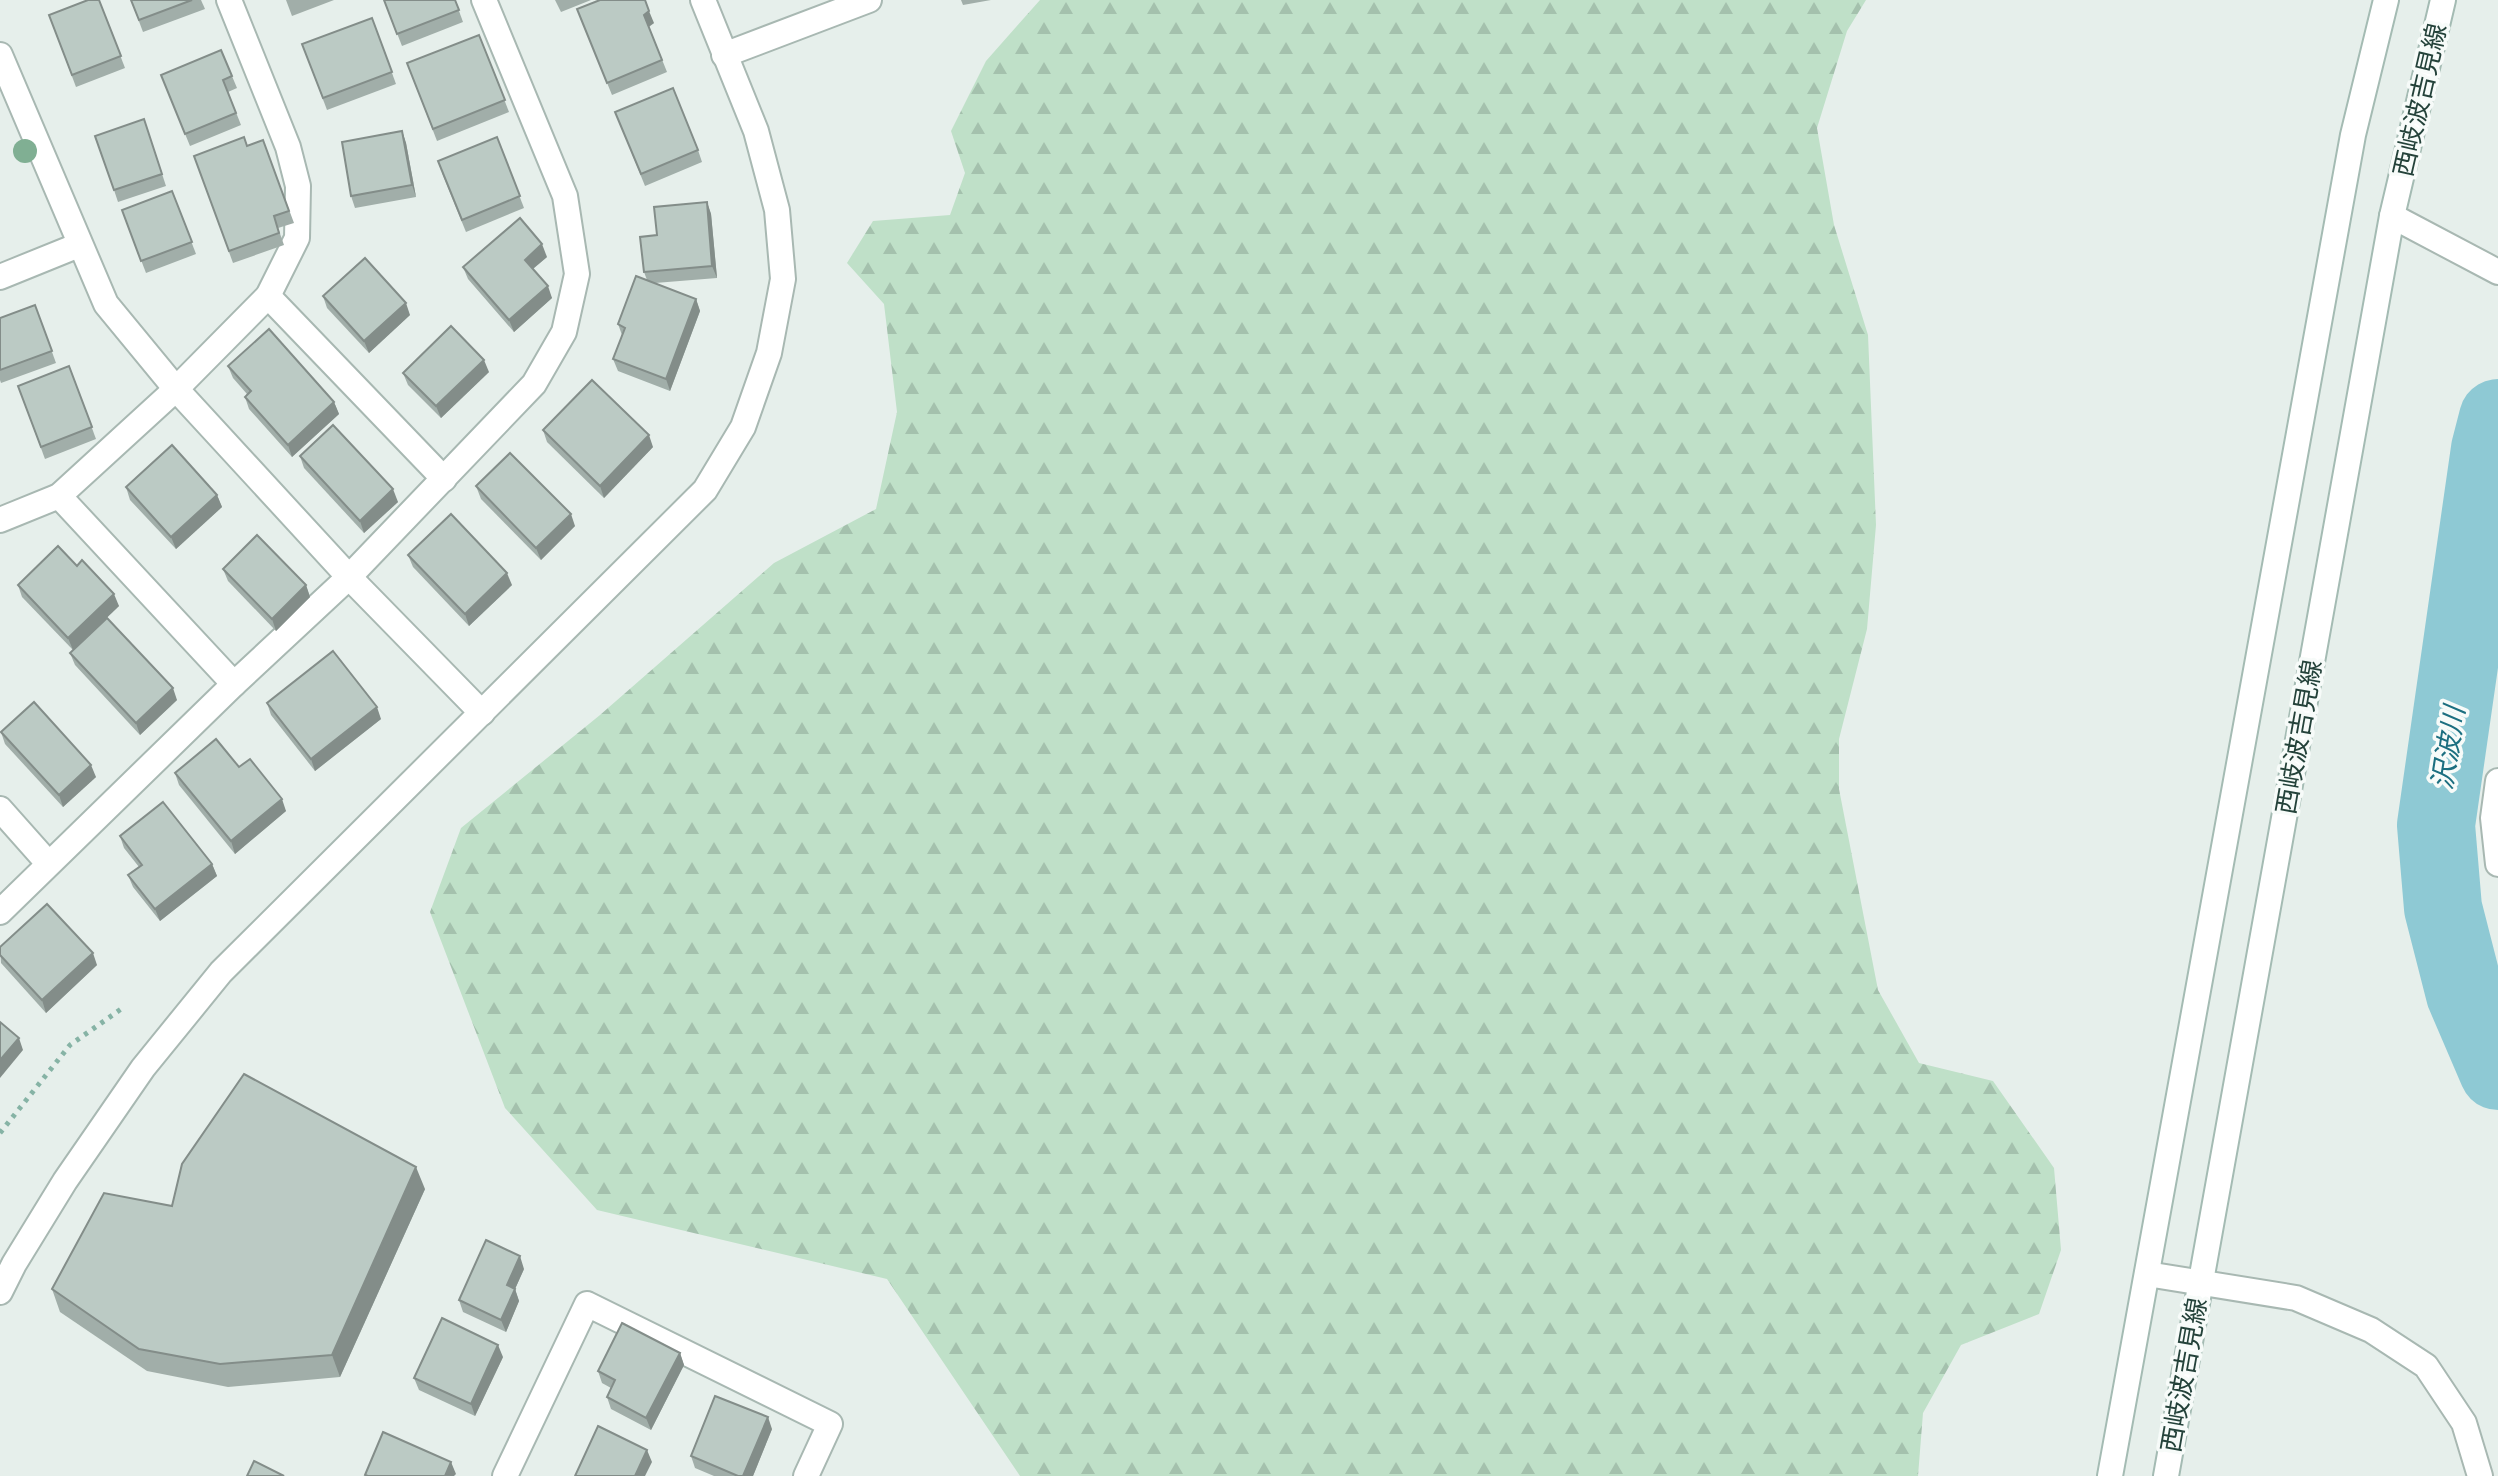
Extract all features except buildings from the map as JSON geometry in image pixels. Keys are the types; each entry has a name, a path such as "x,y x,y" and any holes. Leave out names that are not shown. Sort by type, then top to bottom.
{"street":[{"path":"0,520 59,496 176,389 268,296 297,238 298,186 288,147 229,0"},
{"path":"0,912 234,684 349,577 534,384 564,332 577,274 565,196 484,0"},
{"path":"0,1292 74,1168 143,1068 211,984 705,490 743,427 769,353 783,279 777,210 756,131 703,0"},
{"path":"724,55 869,0"},
{"name":"西岐波吉見線","path":"2110,1476 2353,135 2386,0"},
{"name":"西岐波吉見線","path":"2166,1476 2392,216 2443,0"},
{"path":"0,55 106,304 176,389 349,577 482,713"},
{"path":"2392,216 2497,272"},
{"path":"0,277 79,245"},
{"path":"268,296 444,479"},
{"path":"59,496 234,684"},
{"path":"2498,781 2493,818 2498,864"},
{"path":"0,809 48,863"},
{"path":"2147,1274 2296,1298 2371,1330 2426,1366 2464,1423 2480,1476"},
{"path":"505,1476 587,1304 830,1424 806,1476"}],"path":[{"path":"0,1133 70,1045 124,1007"}],"green space":[{"path":"1040,0 1866,0 1847,31 1817,128 1834,225 1868,335 1876,525 1867,629 1839,739 1839,789 1878,990 1919,1063 1993,1081 2054,1168 2061,1250 2039,1314 1961,1345 1923,1413 1918,1476 1020,1476 887,1279 597,1210 505,1108 430,912 461,828 600,715 774,563 876,509 897,412 884,304 847,263 873,221 950,215 965,173 951,131 986,61"}],"waterway":[{"name":"沢波川","path":"2498,418 2490,449 2436,825 2443,908 2465,994 2498,1071"}]}
